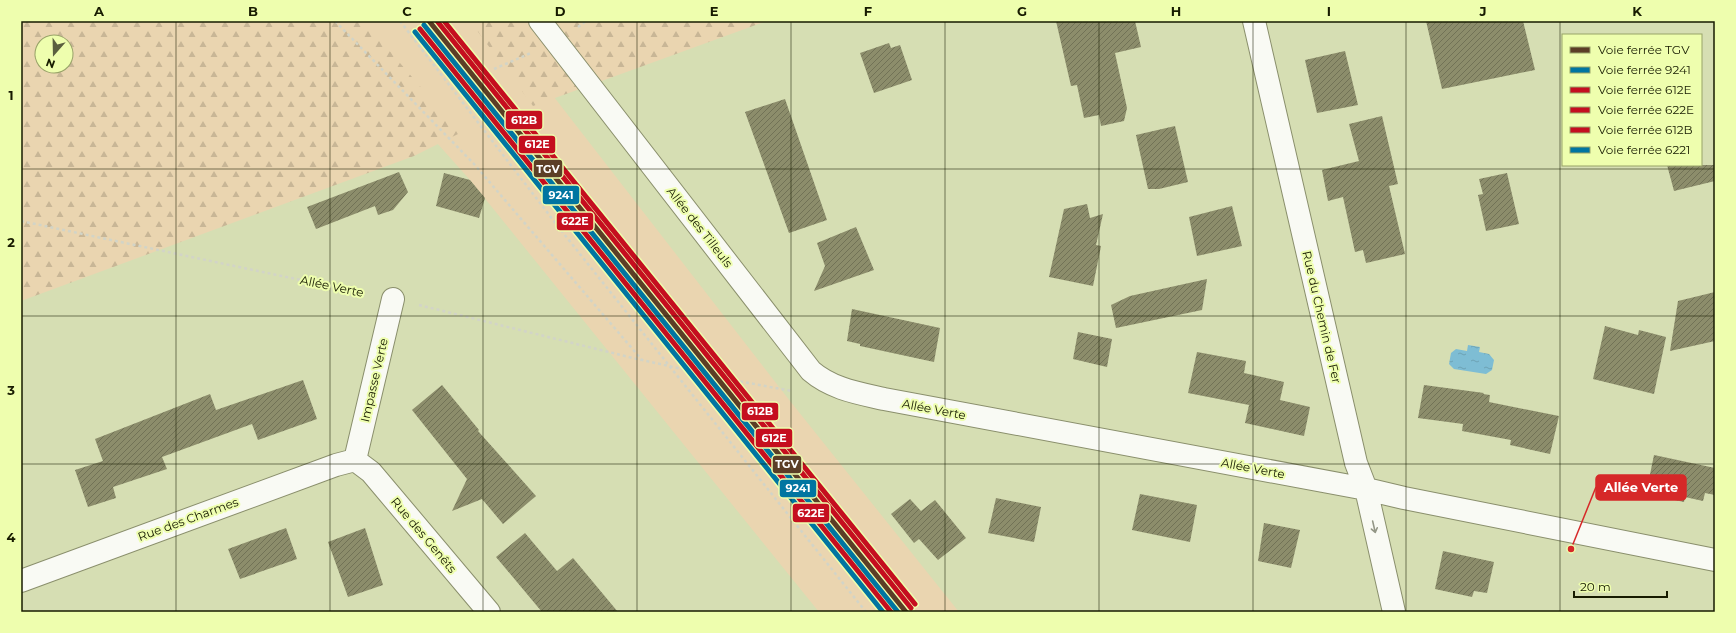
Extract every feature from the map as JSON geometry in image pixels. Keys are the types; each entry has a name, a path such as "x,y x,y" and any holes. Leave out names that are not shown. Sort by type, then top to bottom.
{"street":[{"name":"Allée des Tilleuls","path":"540,21 811,371 827,383 836,387 884,399"},
{"name":"Rue du Chemin de Fer","path":"1254,21 1356,463 1366,489 1394,612"},
{"name":"Impasse Verte","path":"355,460 393,299"},
{"name":"Allée Verte","path":"884,399 1366,489 1404,498 1715,560"},
{"name":"Rue des Charmes","path":"21,581 336,465 355,460"},
{"name":"Rue des Genêts","path":"355,460 371,472 489,612"}],"path":[{"path":"335,21 474,164 642,360"},
{"path":"400,21 667,365 866,612"},
{"path":"443,21 626,249 801,475 913,612"},
{"name":"Allée Verte","path":"21,222 393,299 642,360 727,379 809,394 827,383"}],"green space":[{"path":"21,21 364,21 460,133 414,156 21,301"},
{"path":"328,21 495,21 790,401 959,612 819,612 470,180"},
{"path":"470,21 767,21 533,106"}],"water":[{"path":"1468,345 1480,347 1479,352 1489,354 1494,360 1492,370 1486,374 1454,369 1449,364 1451,353 1456,349 1467,351"}],"building":[{"path":"1056,21 1135,21 1141,47 1115,53 1127,108 1124,121 1101,126 1099,115 1084,118 1077,85 1071,86"},
{"path":"1426,21 1523,21 1535,70 1442,89"},
{"path":"889,43 891,48 900,45 912,80 874,93 860,53"},
{"path":"1345,51 1358,105 1317,113 1305,60"},
{"path":"785,99 827,220 789,233 745,112"},
{"path":"1382,116 1398,184 1389,186 1405,254 1366,263 1363,250 1355,252 1343,197 1328,201 1322,170 1359,161 1349,124"},
{"path":"1175,126 1188,182 1159,189 1148,189 1136,135"},
{"path":"1715,165 1715,181 1674,191 1667,166"},
{"path":"399,172 408,192 393,210 378,215 375,206 316,229 307,207"},
{"path":"444,173 470,180 485,198 479,218 436,206"},
{"path":"1507,173 1519,224 1486,231 1478,195 1483,194 1479,179"},
{"path":"1087,204 1090,218 1103,214 1096,245 1101,246 1093,286 1049,277 1064,209"},
{"path":"1232,206 1242,246 1197,256 1189,217"},
{"path":"856,227 874,270 814,291 825,266 817,243"},
{"path":"1207,279 1202,310 1116,328 1111,305 1130,296"},
{"path":"1715,292 1715,341 1670,351 1678,301"},
{"path":"852,309 940,328 934,362 860,346 860,344 847,341"},
{"path":"1605,326 1638,335 1639,330 1666,337 1654,394 1593,379"},
{"path":"1078,332 1112,339 1107,367 1073,359"},
{"path":"1197,352 1246,361 1244,373 1284,382 1280,400 1310,407 1304,436 1245,423 1249,405 1188,393"},
{"path":"303,380 317,419 258,440 252,424 162,457 167,469 113,487 116,498 88,507 75,470 103,461 95,439 210,394 216,410"},
{"path":"442,385 479,430 478,431 536,496 503,524 482,499 452,511 467,479 412,410"},
{"path":"1424,385 1484,393 1483,394 1490,395 1489,402 1559,416 1550,454 1510,445 1511,440 1462,431 1463,424 1418,418"},
{"path":"1654,455 1715,468 1715,495 1705,493 1703,501 1685,497 1684,502 1646,494"},
{"path":"1140,494 1197,505 1190,542 1132,530"},
{"path":"996,498 1041,507 1034,542 988,533"},
{"path":"910,499 921,511 935,500 966,538 938,560 919,539 914,543 891,514"},
{"path":"1264,523 1300,530 1291,568 1258,561"},
{"path":"286,528 297,559 240,579 228,549"},
{"path":"365,528 383,585 348,597 328,542"},
{"path":"525,533 557,571 573,558 618,612 542,612 496,557"},
{"path":"1443,551 1494,562 1487,593 1474,591 1472,597 1435,589"}],"rail line":[{"name":"TGV","path":"429,21 906,612"},
{"name":"612E","path":"437,21 911,608"},
{"name":"612B","path":"444,21 915,604"},
{"name":"9241","path":"424,25 898,612"},
{"name":"622E","path":"420,29 891,612"},
{"name":"6221","path":"415,32 883,612"}],"place":[{"name":"Allée Verte","path":"1571,549"}]}
